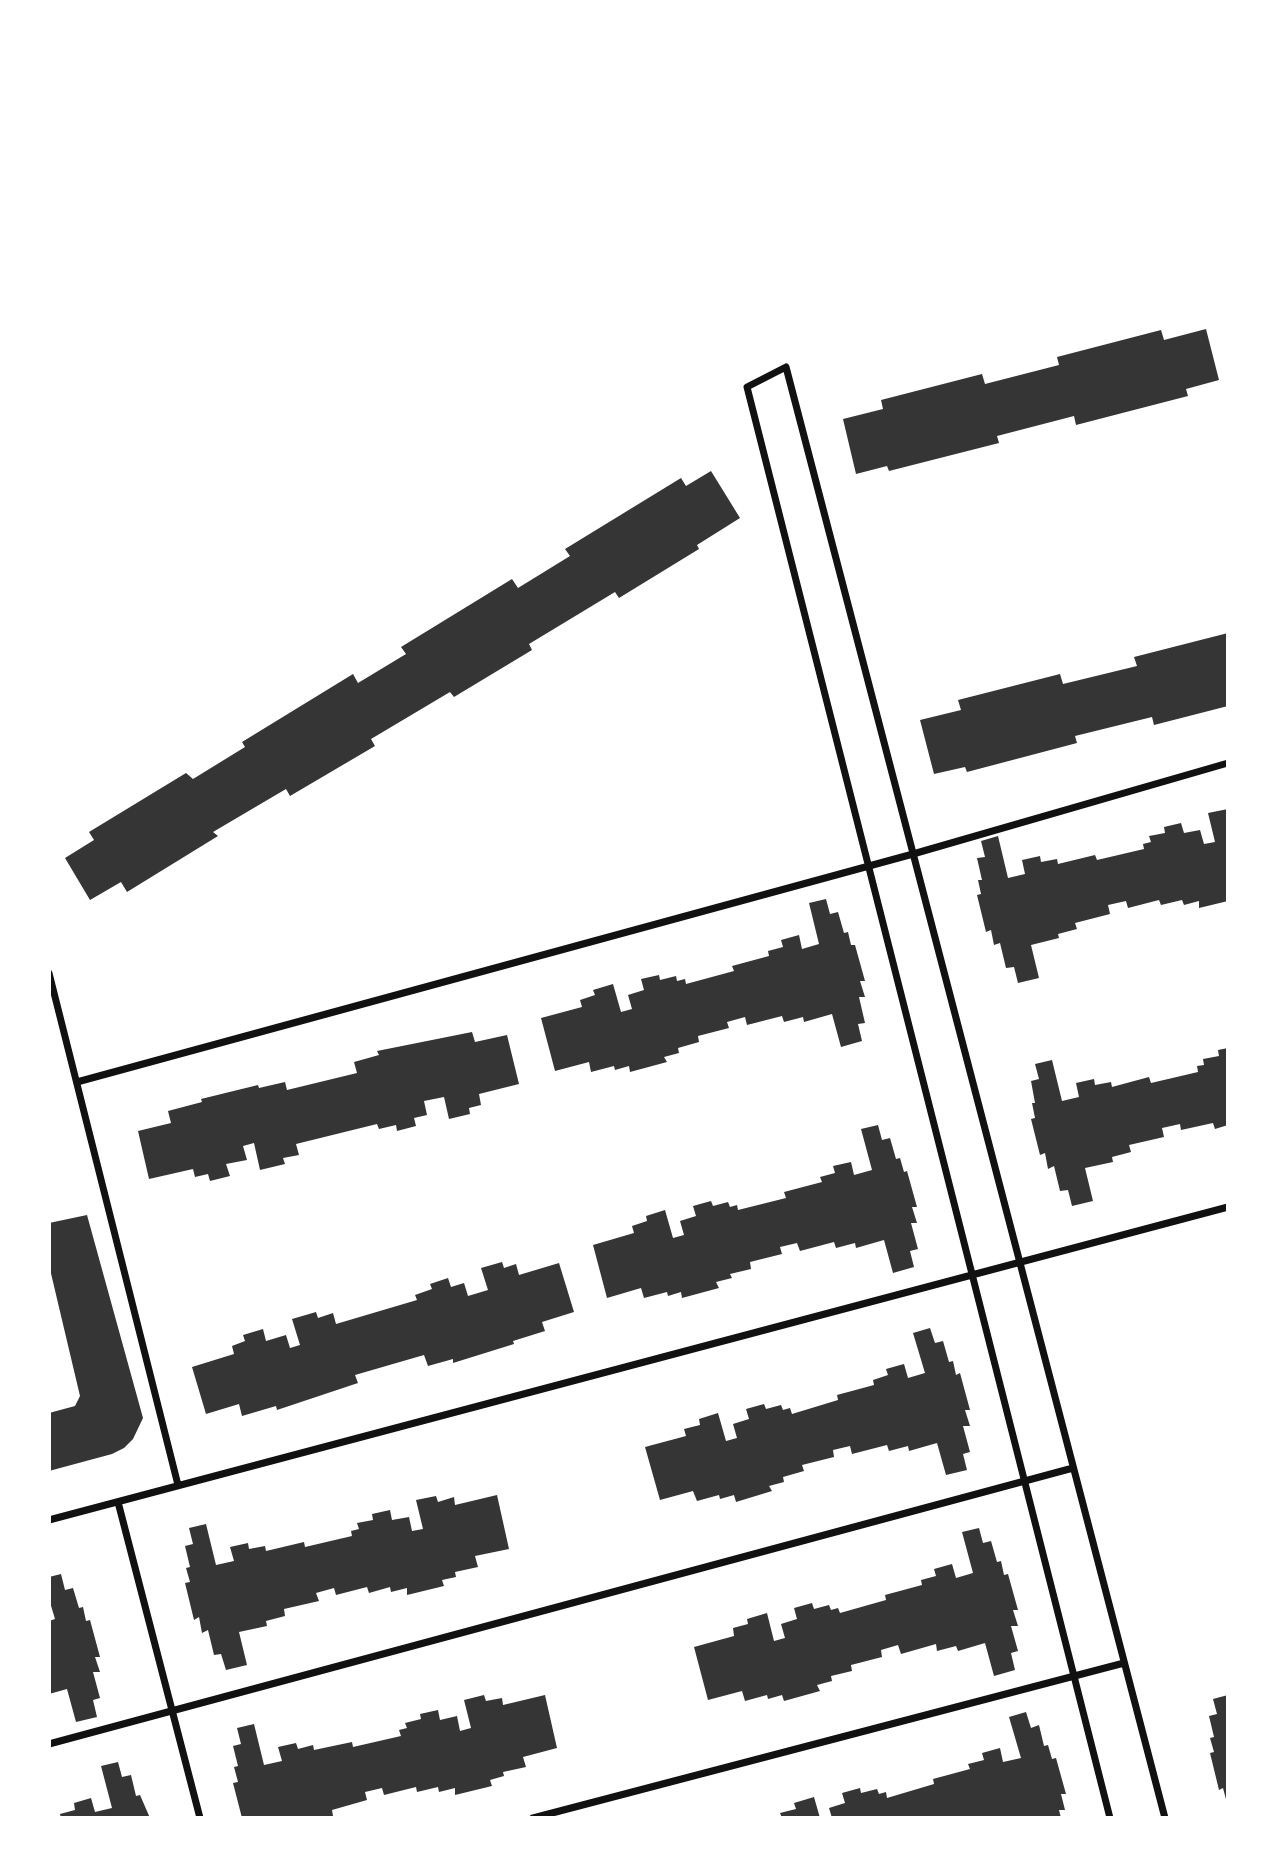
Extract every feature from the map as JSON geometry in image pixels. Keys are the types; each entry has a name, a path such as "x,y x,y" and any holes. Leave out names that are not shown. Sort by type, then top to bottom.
{"street":[{"path":"1110,1818 747,387 786,367 1165,1818"},
{"path":"76,1082 913,854 1228,763"},
{"path":"49,973 178,1485"},
{"path":"49,1520 1228,1207"},
{"path":"49,1744 1073,1468"},
{"path":"118,1502 200,1818"},
{"path":"533,1818 1124,1662"}],"building":[{"path":"1206,329 1219,380 1186,389 1188,396 1076,425 1074,416 997,436 999,443 889,471 887,466 856,474 843,419 883,409 881,400 982,374 985,384 1059,365 1057,357 1161,330 1164,340"},
{"path":"711,471 740,518 697,545 699,549 619,598 615,592 529,644 532,650 454,697 450,692 371,739 375,746 290,796 286,789 213,832 218,836 127,892 121,882 90,900 65,858 94,840 89,832 186,773 193,779 245,747 242,742 353,674 358,683 406,654 401,647 512,579 518,588 570,556 565,549 681,478 686,486"},
{"path":"1228,633 1228,706 1154,725 1152,717 1075,736 1077,743 967,772 965,767 934,774 920,720 961,710 958,700 1060,674 1063,684 1137,666 1134,657"},
{"path":"1228,809 1228,901 1199,908 1199,901 1184,905 1182,900 1161,905 1159,900 1128,908 1126,901 1108,905 1110,914 1075,923 1077,929 1058,934 1059,938 1031,945 1039,978 1018,983 1014,967 1006,968 1000,943 994,945 991,930 986,932 977,895 981,894 978,880 982,880 977,858 985,857 981,841 998,836 1008,878 1025,874 1022,860 1040,856 1041,862 1057,859 1058,864 1095,855 1097,860 1144,849 1143,844 1151,842 1149,836 1165,833 1164,827 1181,823 1184,833 1200,830 1204,844 1215,842 1208,813"},
{"path":"826,899 830,914 838,912 844,933 848,932 851,945 855,945 865,981 860,981 865,997 859,997 865,1023 858,1024 862,1041 841,1047 832,1014 804,1022 803,1017 784,1022 782,1016 747,1025 745,1017 727,1022 729,1028 698,1036 699,1042 678,1048 679,1053 664,1057 667,1062 630,1072 629,1066 615,1070 614,1066 591,1072 589,1062 555,1071 541,1018 582,1007 580,1000 595,995 593,990 613,984 621,1012 632,1009 628,995 644,990 641,979 659,975 660,980 676,976 677,981 685,979 686,984 734,971 732,966 769,956 768,951 783,947 781,940 799,935 802,949 819,944 809,903"},
{"path":"472,1032 475,1042 507,1035 519,1084 479,1094 481,1105 469,1108 470,1114 449,1119 444,1097 424,1101 427,1115 414,1118 416,1126 397,1131 396,1125 379,1129 377,1124 296,1144 299,1155 283,1158 285,1164 260,1170 254,1143 243,1146 247,1160 226,1164 230,1176 210,1181 208,1174 195,1177 193,1169 149,1179 138,1131 171,1123 168,1111 202,1102 201,1099 258,1085 259,1088 285,1082 287,1090 357,1073 354,1062 379,1055 377,1051"},
{"path":"1228,1048 1228,1125 1215,1129 1213,1123 1181,1130 1180,1124 1162,1128 1164,1137 1129,1145 1131,1152 1112,1157 1113,1162 1085,1168 1093,1201 1072,1206 1068,1190 1060,1191 1054,1166 1048,1169 1045,1153 1040,1155 1031,1119 1035,1118 1032,1103 1035,1103 1031,1081 1039,1079 1035,1064 1052,1060 1062,1101 1079,1097 1076,1083 1094,1079 1095,1085 1111,1082 1112,1087 1149,1077 1151,1083 1198,1072 1197,1066 1204,1065 1203,1059 1219,1056 1218,1050"},
{"path":"878,1125 882,1140 890,1138 896,1159 900,1158 904,1172 907,1171 917,1207 912,1207 917,1223 911,1223 918,1249 910,1251 914,1267 893,1273 884,1240 856,1248 855,1243 836,1248 834,1242 800,1251 797,1243 780,1247 782,1254 750,1262 751,1269 730,1274 732,1278 716,1282 719,1288 682,1298 681,1292 668,1296 667,1292 644,1298 641,1288 607,1298 593,1245 634,1233 632,1226 647,1221 646,1216 665,1210 673,1238 684,1235 680,1221 696,1216 693,1206 711,1201 713,1206 728,1202 730,1207 737,1205 738,1210 786,1198 784,1192 822,1182 820,1177 835,1173 833,1166 851,1162 854,1175 872,1170 861,1129"},
{"path":"87,1215 143,1418 133,1439 124,1448 112,1454 49,1471 49,1413 75,1406 80,1396 49,1265 49,1223"},
{"path":"502,1262 504,1268 516,1264 519,1275 559,1263 574,1312 542,1322 545,1331 453,1363 453,1359 428,1366 424,1355 355,1375 358,1383 277,1410 276,1406 242,1416 239,1404 206,1414 192,1367 234,1354 232,1346 245,1341 243,1335 263,1329 266,1341 286,1335 290,1348 300,1345 292,1319 316,1312 318,1318 333,1313 336,1324 417,1300 415,1295 432,1289 430,1284 448,1278 451,1287 464,1283 468,1296 488,1290 481,1268"},
{"path":"930,1328 935,1343 943,1341 949,1362 953,1361 956,1375 960,1373 970,1410 965,1410 970,1426 963,1426 970,1452 963,1454 967,1470 946,1475 937,1443 909,1451 908,1446 889,1451 887,1445 852,1454 850,1446 833,1450 834,1457 802,1465 804,1471 783,1477 784,1482 769,1486 772,1491 736,1502 734,1495 720,1499 719,1495 697,1501 693,1491 660,1500 645,1447 686,1436 684,1429 700,1425 699,1419 718,1413 726,1441 737,1438 733,1424 749,1419 746,1409 764,1404 766,1409 781,1405 783,1410 790,1408 792,1414 838,1400 837,1395 874,1385 873,1380 888,1375 886,1369 904,1364 908,1378 925,1373 913,1333"},
{"path":"497,1495 509,1549 475,1556 478,1567 455,1572 456,1577 442,1580 444,1586 407,1595 407,1588 391,1592 390,1587 369,1593 367,1587 336,1595 334,1588 316,1593 319,1601 284,1609 285,1616 266,1621 267,1626 239,1632 247,1665 226,1670 221,1654 214,1655 208,1630 202,1633 199,1617 194,1620 185,1583 190,1582 186,1568 190,1567 185,1546 193,1544 189,1528 206,1524 216,1565 234,1561 230,1547 248,1543 249,1549 265,1546 266,1551 304,1542 305,1547 352,1536 351,1531 359,1529 357,1523 373,1520 372,1514 390,1510 392,1520 409,1517 412,1531 423,1529 416,1500 436,1496 438,1502 454,1497 455,1505"},
{"path":"979,1528 983,1543 991,1541 997,1562 1001,1561 1004,1575 1008,1574 1018,1610 1013,1610 1018,1626 1011,1626 1018,1651 1011,1653 1015,1670 994,1676 985,1643 958,1651 956,1646 937,1651 936,1644 901,1654 898,1645 881,1650 882,1657 851,1665 852,1671 831,1676 832,1681 817,1685 820,1691 784,1701 782,1695 768,1699 767,1695 745,1701 742,1691 708,1700 694,1647 734,1636 733,1628 748,1624 747,1619 767,1613 774,1641 785,1638 781,1624 797,1619 794,1608 812,1603 814,1609 829,1605 831,1610 838,1608 840,1613 886,1600 885,1595 922,1585 921,1580 936,1576 934,1569 952,1564 956,1578 973,1573 962,1532"},
{"path":"61,1574 65,1590 73,1588 79,1608 83,1607 86,1621 90,1620 100,1657 95,1657 100,1672 93,1672 100,1698 93,1700 97,1717 76,1722 67,1689 49,1694 49,1621 55,1619 49,1599 49,1577"},
{"path":"484,1695 486,1701 502,1698 503,1705 545,1695 557,1748 523,1757 526,1767 503,1772 504,1776 490,1780 492,1786 455,1795 455,1788 439,1792 438,1787 417,1792 416,1787 384,1795 382,1788 365,1792 367,1800 332,1810 333,1816 324,1818 242,1818 233,1783 238,1782 234,1767 238,1766 233,1746 241,1744 237,1728 254,1724 264,1765 282,1761 278,1747 296,1743 298,1749 313,1745 314,1750 352,1742 353,1747 401,1736 399,1730 407,1728 405,1723 421,1719 420,1714 438,1710 440,1720 457,1716 460,1731 471,1728 464,1700"},
{"path":"1228,1695 1227,1803 1223,1788 1219,1790 1210,1753 1214,1752 1210,1738 1214,1737 1209,1716 1217,1714 1213,1699"},
{"path":"1026,1712 1031,1728 1039,1725 1044,1746 1048,1745 1052,1759 1056,1758 1066,1794 1061,1794 1065,1810 1059,1810 1061,1818 832,1818 829,1808 845,1803 842,1793 860,1788 861,1793 877,1789 879,1794 886,1792 887,1798 934,1784 933,1779 970,1769 968,1764 984,1760 982,1753 1000,1748 1003,1762 1021,1758 1009,1717"},
{"path":"118,1762 122,1777 131,1775 136,1796 140,1795 150,1818 61,1818 60,1814 75,1810 74,1803 91,1798 95,1812 112,1808 101,1766"},
{"path":"814,1797 820,1818 782,1818 780,1813 796,1809 794,1803"}]}
